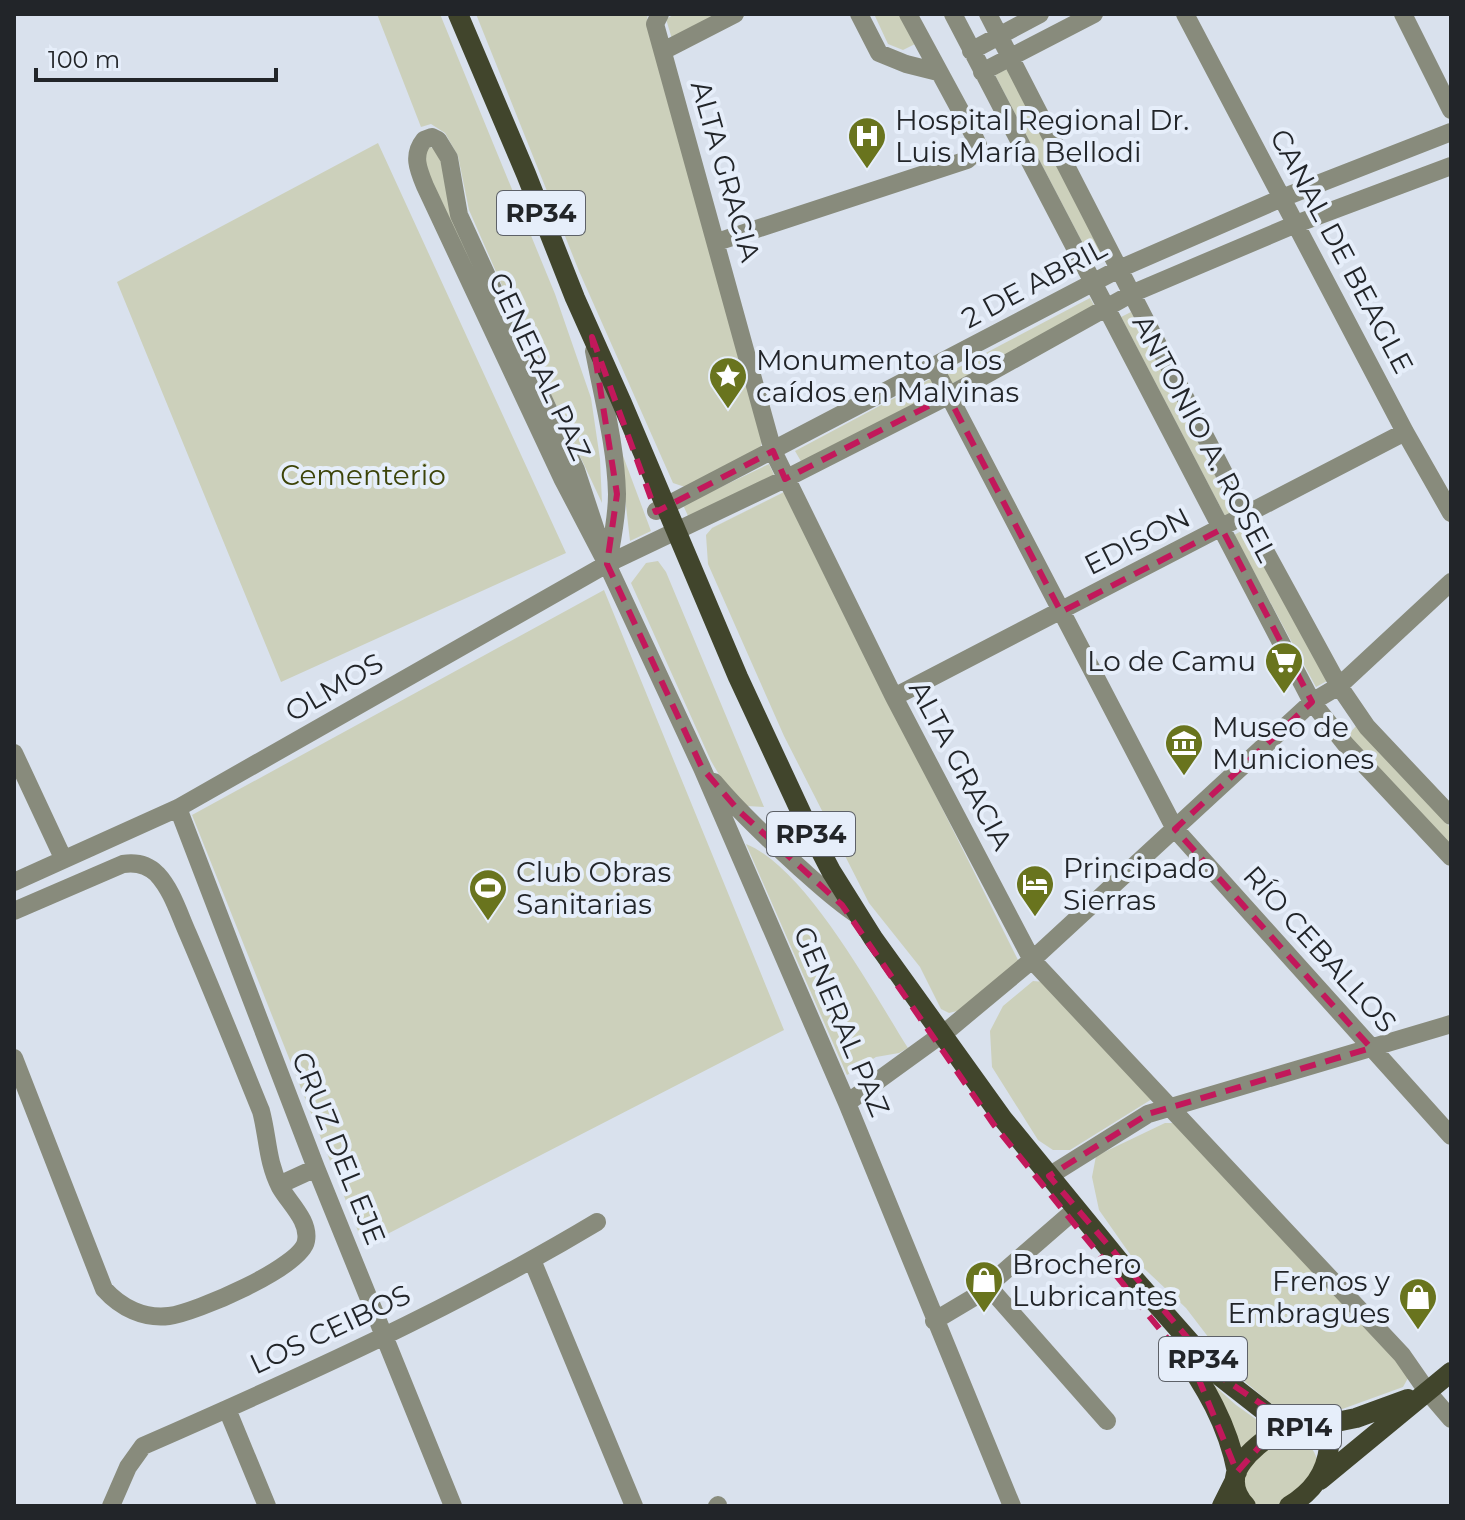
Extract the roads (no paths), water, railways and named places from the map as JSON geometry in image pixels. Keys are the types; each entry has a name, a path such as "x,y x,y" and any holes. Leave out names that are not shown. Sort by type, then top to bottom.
{"main road":[{"name":"RP34","path":"458,14 592,337 614,406 795,825 994,1125 1162,1328 1197,1375 1217,1410 1232,1447 1236,1476"},
{"name":"RP34","path":"938,1038 1139,1285 1221,1377 1267,1413 1300,1427"},
{"name":"RP14","path":"1300,1499 1451,1372"},
{"name":"RP14","path":"1222,1506 1252,1450 1268,1437 1300,1427 1356,1418 1427,1391"},
{"name":"RP14","path":"1300,1427 1321,1435 1329,1447 1327,1465 1300,1499"},
{"name":"RP14","path":"1236,1476 1238,1493 1246,1506"}],"street":[{"name":"ALTA GRACIA","path":"660,14 655,24 773,451 894,697 1032,960 1402,1355 1427,1391 1448,1412"},
{"path":"663,51 735,14"},
{"path":"859,14 879,53 938,72"},
{"path":"717,242 967,160 975,153 978,145 908,14"},
{"name":"ANTONIO A. ROSEL","path":"953,14 1312,702 1346,745 1451,857"},
{"name":"ANTONIO A. ROSEL","path":"988,14 1246,516 1339,686 1367,727 1451,816"},
{"path":"971,51 1040,14"},
{"path":"982,72 1094,14"},
{"name":"CANAL DE BEAGLE","path":"1185,14 1405,432 1451,513"},
{"path":"1403,14 1451,110"},
{"name":"2 DE ABRIL","path":"660,509 1119,269 1282,198 1451,132"},
{"name":"GENERAL PAZ","path":"607,564 576,470 459,215 449,158 438,140 432,137 424,140 416,154 417,168 702,768 847,1103 1012,1506"},
{"name":"2 DE ABRIL","path":"671,532 785,479 948,396 1131,294 1296,224 1451,166"},
{"path":"592,337 617,494 616,522 607,564"},
{"name":"RÍO CEBALLOS","path":"934,367 1175,829 1451,1136"},
{"name":"EDISON","path":"894,697 1405,432"},
{"name":"OLMOS","path":"14,882 178,808 607,564 671,532"},
{"path":"847,1103 938,1038 1032,960 1312,702 1339,686 1451,582"},
{"path":"14,753 63,858"},
{"path":"702,768 739,811 850,911"},
{"name":"CRUZ DEL EJE","path":"178,808 316,1168 453,1506"},
{"path":"14,911 123,864 146,866 157,875 169,892 182,921 261,1111 269,1164 303,1221 307,1241 300,1253 284,1267 190,1312 150,1316 128,1309 104,1289 14,1058"},
{"path":"1049,1176 1148,1114 1169,1106 1451,1024"},
{"path":"279,1185 316,1168"},
{"path":"934,1321 976,1296 1068,1216"},
{"name":"LOS CEIBOS","path":"111,1506 128,1467 143,1446 385,1336 532,1260 597,1222"},
{"path":"532,1260 634,1506"},
{"path":"987,1285 1107,1421"},
{"path":"227,1409 267,1506"}],"place":[{"name":"Hospital Regional Dr. Luis María Bellodi","path":"867,170"},
{"name":"Monumento a los caídos en Malvinas","path":"728,410"},
{"name":"Lo de Camu","path":"1284,695"},
{"name":"Museo de Municiones","path":"1184,777"},
{"name":"Principado Sierras","path":"1035,918"},
{"name":"Club Obras Sanitarias","path":"488,922"},
{"name":"Brochero Lubricantes","path":"984,1314"},
{"name":"Frenos y Embragues","path":"1418,1331"}],"park label":[{"name":"Cementerio","path":"363,475"}]}
